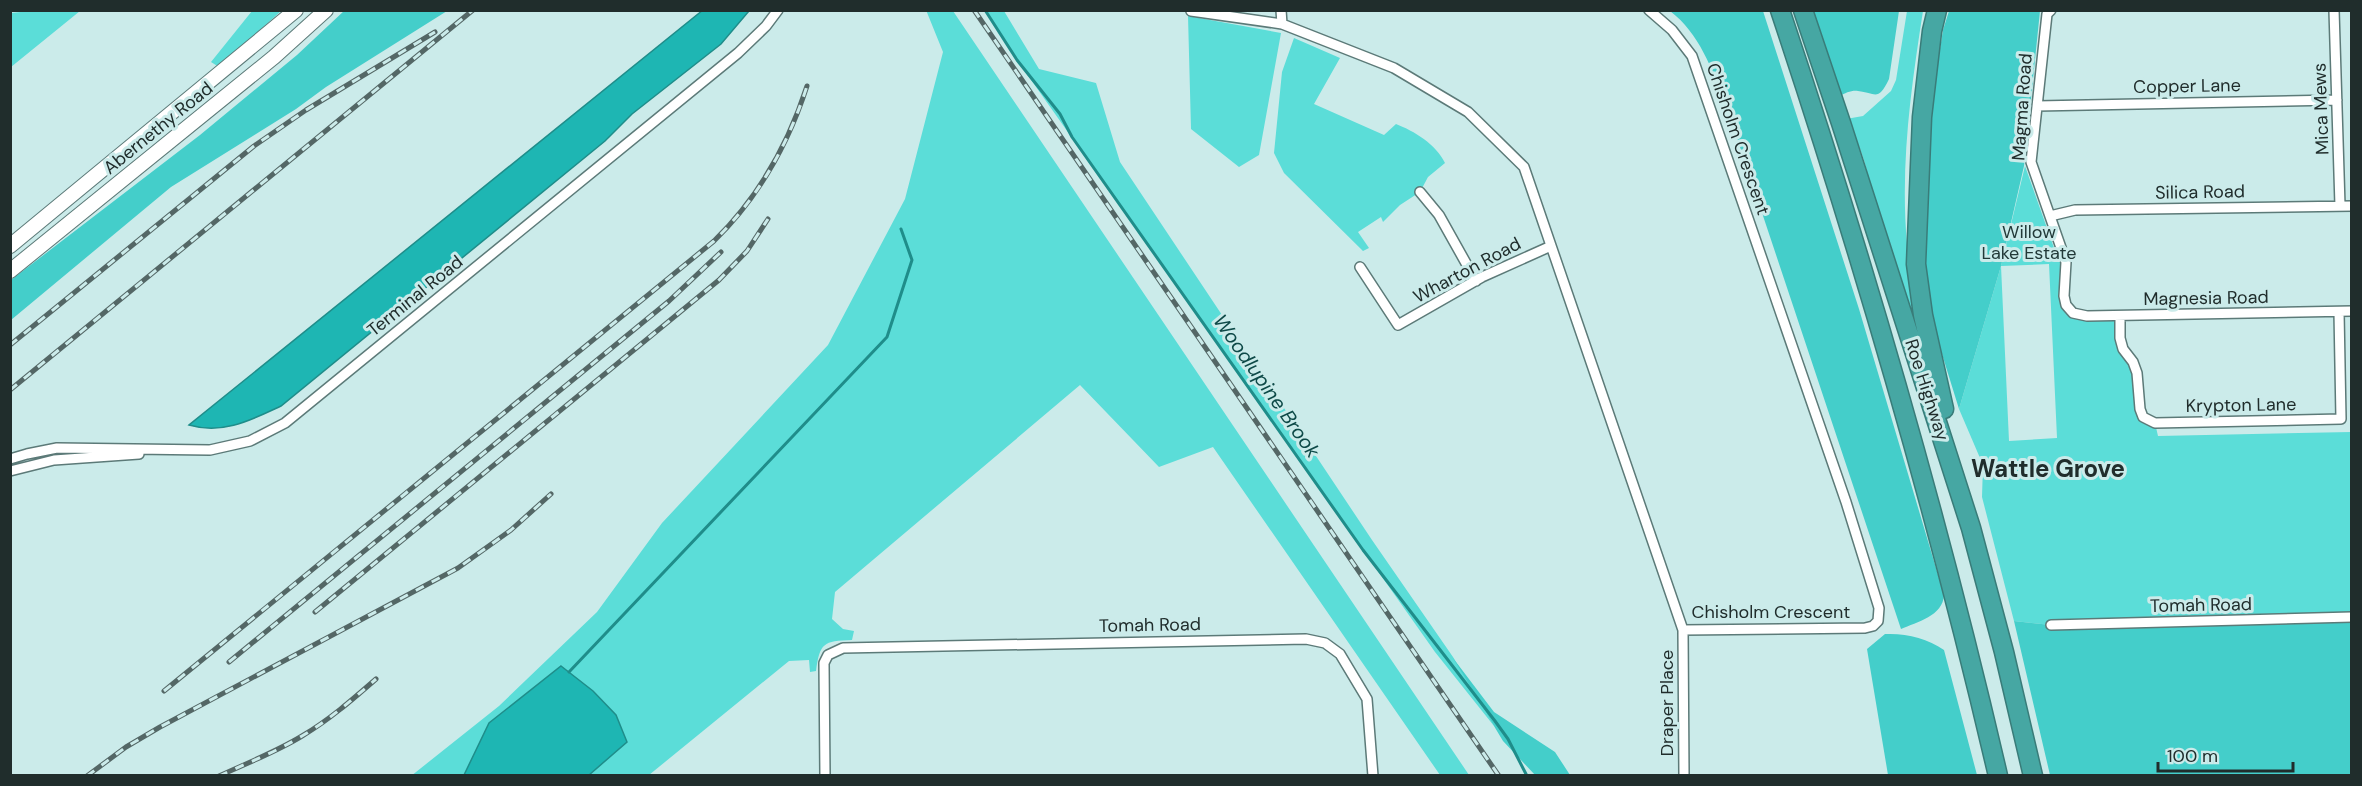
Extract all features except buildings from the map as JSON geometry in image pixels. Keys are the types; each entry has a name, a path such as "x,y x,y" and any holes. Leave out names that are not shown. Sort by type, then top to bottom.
{"highway":[{"name":"Roe Highway","path":"1778,10 1821,136 1906,420 1958,608 1998,776"},
{"name":"Roe Highway","path":"1803,10 1971,528 2004,652 2033,776"},
{"path":"1937,10 1932,31 1922,117 1916,264 1923,315 1971,528"}],"main road":[{"name":"Abernethy Road","path":"10,246 296,10"},
{"name":"Abernethy Road","path":"10,271 281,51 326,10"}],"street":[{"name":"Terminal Road","path":"10,459 57,448 210,450 250,441 285,423 738,53 766,26 778,10"},
{"name":"Chisholm Crescent","path":"1191,10 1282,24 1394,68 1468,112 1524,167 1683,630 1865,628 1873,626 1880,614 1846,502 1692,56 1672,30 1649,10"},
{"path":"1281,10 1282,24"},
{"name":"Mica Mews","path":"2334,10 2340,206"},
{"name":"Magma Road","path":"2049,12 2031,162 2066,262 2064,296 2066,305"},
{"name":"Copper Lane","path":"2037,106 2337,100"},
{"path":"1420,192 1439,215 1476,281"},
{"name":"Silica Road","path":"2050,216 2075,210 2352,206"},
{"name":"Wharton Road","path":"1360,267 1398,325 1476,281 1551,246"},
{"name":"Magnesia Road","path":"2066,305 2073,313 2087,316 2352,311"},
{"name":"Krypton Lane","path":"2120,316 2120,338 2123,349 2133,362 2137,373 2140,409 2143,417 2155,423 2341,419 2339,312"},
{"path":"10,471 54,459 192,451"},
{"name":"Tomah Road","path":"2051,625 2352,617"},
{"name":"Draper Place","path":"1683,630 1684,776"},
{"name":"Tomah Road","path":"825,776 822,674 828,655 843,648 1306,639 1326,643 1340,654 1368,699 1374,776"}],"green space":[{"path":"926,10 953,11 1469,775 1440,775 1213,447 1159,467 1080,385 835,592 832,619 843,629 854,631 852,640 835,641 825,645 819,654 816,671 810,672 809,660 789,661 649,775 411,776 499,706 597,612 662,523 828,345 905,199 943,52"},
{"path":"80,11 11,67 11,13"},
{"path":"252,11 281,11 219,67 211,62"},
{"path":"985,11 1004,11 1039,69 1096,83 1120,162 1372,540 1453,657 1494,726 1435,652 1017,60"},
{"path":"1907,11 1923,11 1908,127 1905,214 1916,310 1931,375 1869,191 1868,174 1862,154 1846,119 1863,116 1891,91 1896,80"},
{"path":"1188,16 1281,33 1259,155 1239,167 1191,129"},
{"path":"1294,38 1340,58 1314,104 1384,135 1396,124 1403,127 1430,144 1445,163 1428,177 1420,192 1400,205 1383,222 1381,217 1358,232 1369,248 1363,251 1284,173 1274,153 1282,72"},
{"name":"Willow Lake Estate","path":"2025,166 2059,262 2066,262 2064,296 2073,313 2120,316 2120,338 2133,362 2140,409 2155,423 2158,436 2351,432 2351,617 2051,625 2014,621 1982,497 1983,465 1959,409 2001,266","holes":["2049,264 2057,438 2009,441 2001,266"]}],"shaded area":[{"path":"345,10 447,11 171,187 11,320 11,280 200,135 297,55"},
{"path":"703,10 749,11 721,44 632,114 605,141 281,406 248,421 225,427 201,428 189,425"},
{"path":"1670,11 1763,11 1859,309 1944,595 1943,602 1934,613 1901,629 1725,102 1704,52 1689,30"},
{"path":"1812,11 1899,11 1889,79 1882,91 1873,94 1853,91 1840,96"},
{"path":"1949,11 2040,11 2024,166 2001,266 1959,409 1933,325 1924,273 1927,128 1943,30"},
{"path":"2351,617 2351,775 2050,775 2014,621 2051,625"},
{"path":"1885,634 1916,637 1944,650 1977,775 1888,775 1867,649"},
{"path":"1453,658 1494,712 1555,752 1570,775 1535,775 1503,741"},
{"path":"561,666 593,691 616,715 627,742 589,775 464,775 489,723"}],"waterway":[{"name":"Woodlupine Brook","path":"985,10 1017,60 1060,114 1072,137 1363,550 1508,739 1527,776"},
{"path":"569,672 887,337 912,260 901,229"}],"railway":[{"path":"10,390 473,10"},
{"path":"974,10 1499,776"},
{"path":"10,345 254,146 306,110 435,32"},
{"path":"164,691 714,241 745,207 770,169 791,129 807,86"},
{"path":"315,612 719,280 747,251 768,219"},
{"path":"229,662 669,301 721,252"},
{"path":"87,776 126,747 160,727 458,568 511,530 551,494"},
{"path":"219,776 302,736 331,716 376,679"}],"district":[{"name":"Wattle Grove","path":"2048,469"}]}
